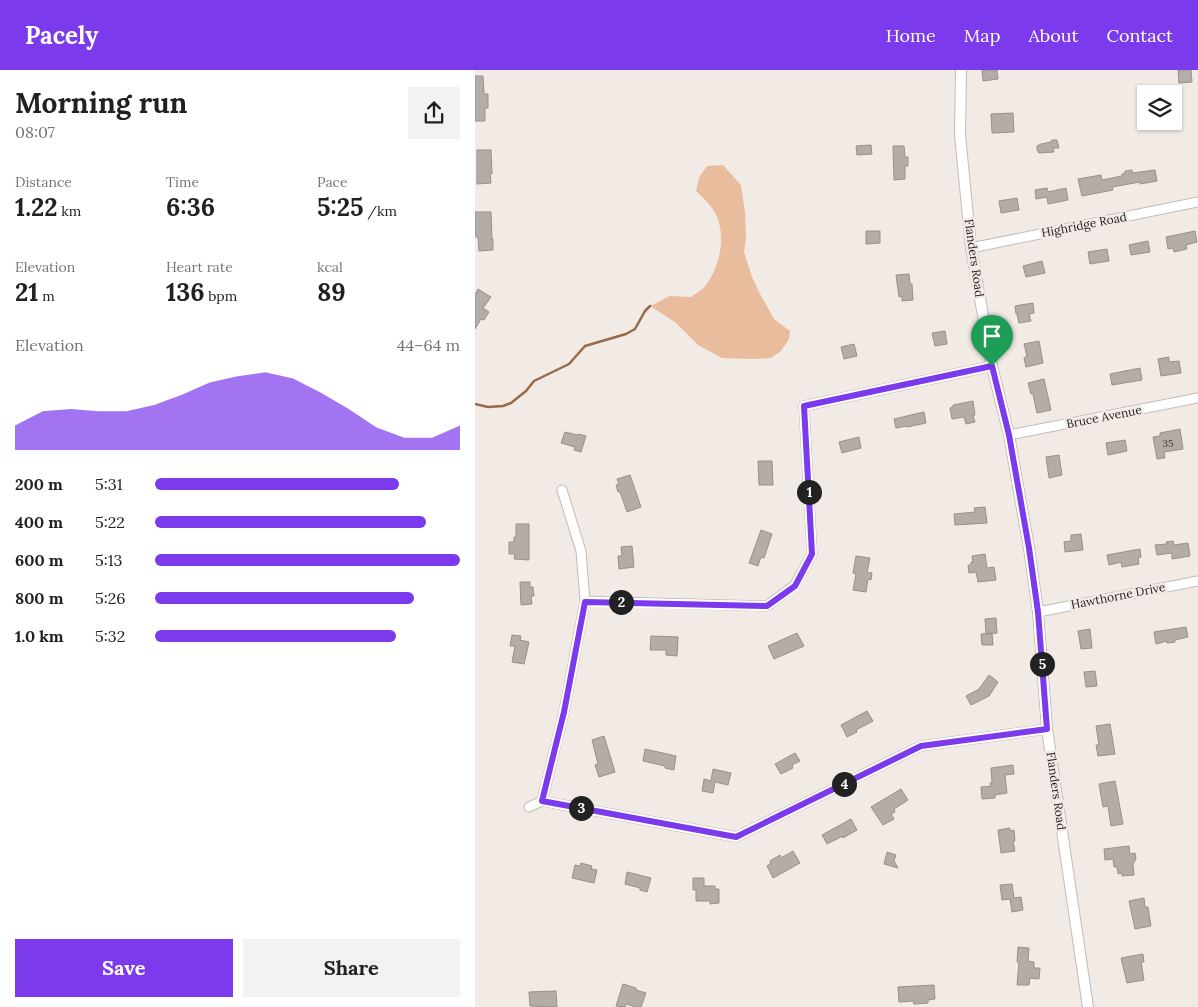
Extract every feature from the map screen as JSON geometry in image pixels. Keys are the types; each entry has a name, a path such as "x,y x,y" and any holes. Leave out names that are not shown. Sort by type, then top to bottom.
{"street":[{"name":"Flanders Road","path":"961,70 960,135 971,248 992,366 1009,435 1029,548 1038,612 1047,729 1088,1007"},
{"name":"Highridge Road","path":"971,248 1198,202"},
{"path":"585,602 767,606 795,586 812,554 804,406 992,366"},
{"name":"Bruce Avenue","path":"1009,435 1198,398"},
{"path":"542,801 564,712 585,602 581,551 562,490"},
{"name":"Hawthorne Drive","path":"1038,612 1198,580"},
{"path":"529,807 542,801 736,837 921,746 1047,729"}],"shaded area":[{"path":"723,165 741,185 745,213 746,238 744,252 752,277 774,319 790,331 789,339 781,351 771,358 722,358 698,345 675,322 650,306 670,296 691,297 704,287 716,268 721,247 720,226 712,208 696,191 699,178 707,166"}],"building":[{"path":"982,70 997,70 998,79 983,81"},
{"path":"1178,70 1191,70 1192,82 1179,83"},
{"path":"475,76 483,76 484,94 488,94 488,108 485,108 485,121 475,121"},
{"path":"1013,113 1014,132 992,133 991,114"},
{"path":"1057,140 1059,148 1053,148 1054,152 1039,153 1037,146"},
{"path":"871,145 872,154 857,155 856,146"},
{"path":"893,146 904,146 905,157 908,157 908,166 905,166 905,179 894,180"},
{"path":"477,150 491,150 491,183 477,184"},
{"path":"1132,170 1132,173 1155,170 1157,181 1112,187 1113,190 1082,196 1078,179 1101,175 1102,180 1122,176 1125,171"},
{"path":"1047,188 1048,192 1066,188 1068,200 1048,204 1047,197 1036,199 1035,190"},
{"path":"1017,198 1019,210 1001,213 999,201"},
{"path":"475,212 491,212 493,250 479,251 478,237 476,237 475,230"},
{"path":"866,231 880,231 880,243 866,244"},
{"path":"1195,231 1197,242 1186,245 1187,249 1174,252 1173,248 1168,249 1166,237"},
{"path":"1148,241 1150,252 1131,255 1129,245"},
{"path":"1107,249 1109,261 1090,264 1088,252"},
{"path":"1042,261 1045,273 1026,277 1023,266"},
{"path":"909,274 913,300 902,301 902,296 899,297 896,275"},
{"path":"478,289 491,297 483,308 489,312 484,320 481,319 475,329 475,294"},
{"path":"1033,303 1034,313 1029,314 1031,321 1019,323 1015,306"},
{"path":"945,331 947,344 935,346 932,333"},
{"path":"1039,341 1043,363 1026,367 1024,358 1027,356 1024,344"},
{"path":"854,344 857,356 844,359 841,347"},
{"path":"1169,357 1169,362 1179,361 1181,373 1161,376 1158,359"},
{"path":"1140,368 1142,380 1112,385 1110,374"},
{"path":"1044,379 1051,410 1037,413 1033,394 1031,394 1028,383"},
{"path":"973,401 975,422 966,424 964,417 952,419 950,408 953,405"},
{"path":"924,412 926,423 896,428 894,419"},
{"path":"1180,429 1183,449 1164,452 1165,458 1157,459 1153,437 1160,436 1160,433"},
{"path":"565,432 586,436 581,452 574,450 575,447 561,443"},
{"path":"859,437 861,448 842,453 839,442"},
{"path":"1125,440 1127,451 1108,455 1106,443"},
{"path":"1059,455 1062,475 1049,478 1046,457"},
{"path":"758,461 772,461 773,485 759,485"},
{"path":"630,475 641,507 627,512 616,485 619,484 617,479"},
{"path":"985,507 987,523 955,525 954,514 975,512 974,508"},
{"path":"516,524 529,524 529,560 514,559 515,554 509,554 509,542 514,542 514,537 516,537"},
{"path":"761,530 772,534 764,558 761,557 758,566 749,563"},
{"path":"1081,534 1083,550 1065,552 1064,542 1071,541 1071,535"},
{"path":"1173,541 1174,545 1188,543 1190,556 1172,559 1172,553 1157,555 1155,545 1167,544 1166,542"},
{"path":"632,546 634,567 619,569 618,556 622,556 621,547"},
{"path":"1140,549 1141,557 1138,558 1139,564 1122,567 1121,562 1109,565 1107,555"},
{"path":"985,554 987,568 994,567 996,580 978,582 976,572 969,573 968,565 971,565 971,562 973,562 972,556"},
{"path":"856,556 870,558 867,572 872,573 871,580 868,579 866,592 853,590 856,574 853,573"},
{"path":"520,582 530,582 530,587 533,587 534,596 531,596 532,604 521,605"},
{"path":"996,618 997,633 986,634 985,619"},
{"path":"1186,627 1188,637 1175,640 1175,642 1167,643 1167,641 1156,644 1154,632"},
{"path":"1090,629 1092,648 1081,649 1078,631"},
{"path":"797,633 804,646 774,659 768,646"},
{"path":"992,633 993,645 982,645 981,634"},
{"path":"512,635 521,636 520,640 529,642 524,664 512,662 515,646 510,646"},
{"path":"651,636 678,637 677,656 666,655 666,650 650,650"},
{"path":"1095,671 1097,686 1086,687 1084,672"},
{"path":"989,675 998,682 989,696 971,705 966,696 979,689"},
{"path":"867,711 873,721 847,737 841,725"},
{"path":"1110,724 1115,754 1098,756 1096,745 1099,745 1096,726"},
{"path":"604,736 615,772 599,777 595,765 598,764 592,740"},
{"path":"645,749 676,756 674,770 643,761"},
{"path":"795,753 800,761 792,765 793,768 781,774 775,764"},
{"path":"1013,765 1014,774 1005,775 1007,793 995,795 995,798 982,799 981,787 991,786 991,768"},
{"path":"713,769 731,773 728,785 715,782 713,793 702,791 704,779 711,781"},
{"path":"1115,781 1123,824 1111,826 1108,806 1103,807 1099,784"},
{"path":"901,789 908,800 894,809 895,812 891,814 894,819 883,825 871,807"},
{"path":"851,819 857,830 827,844 822,835"},
{"path":"1010,828 1010,831 1014,830 1015,841 1013,841 1015,851 1001,853 998,830"},
{"path":"1129,846 1130,854 1135,853 1134,875 1122,876 1122,873 1118,874 1117,867 1114,867 1113,859 1105,860 1104,849"},
{"path":"793,851 800,863 773,878 767,866 771,863 770,861 780,855 781,858"},
{"path":"887,852 896,855 894,861 898,868 884,864"},
{"path":"581,863 592,866 591,869 597,870 594,883 572,878 575,865 580,866"},
{"path":"627,872 651,878 647,892 625,884"},
{"path":"693,878 704,878 704,886 715,886 715,889 719,889 719,903 710,904 710,901 696,901 696,890 693,890"},
{"path":"1012,884 1014,898 1021,897 1023,910 1012,912 1010,899 1002,900 1000,885"},
{"path":"1144,898 1145,907 1148,907 1151,926 1135,929 1129,901"},
{"path":"1018,947 1029,948 1028,961 1034,962 1034,968 1040,968 1039,979 1030,978 1029,985 1017,985"},
{"path":"1143,954 1144,962 1141,962 1144,980 1127,983 1121,958"},
{"path":"623,984 646,993 641,1007 626,1004 625,1007 616,1006"},
{"path":"934,985 935,999 928,1000 928,1003 899,1002 898,987"},
{"path":"556,991 557,1007 530,1006 529,992"}],"waterway":[{"path":"475,404 488,407 503,406 511,403 526,391 534,381 569,364 585,346 626,334 635,329 650,306"}],"route":[{"path":"992,366 1009,435 1029,548 1038,612 1047,729 921,746 736,837 542,801 564,712 585,602 767,606 795,586 812,554 804,406 992,366"}]}
